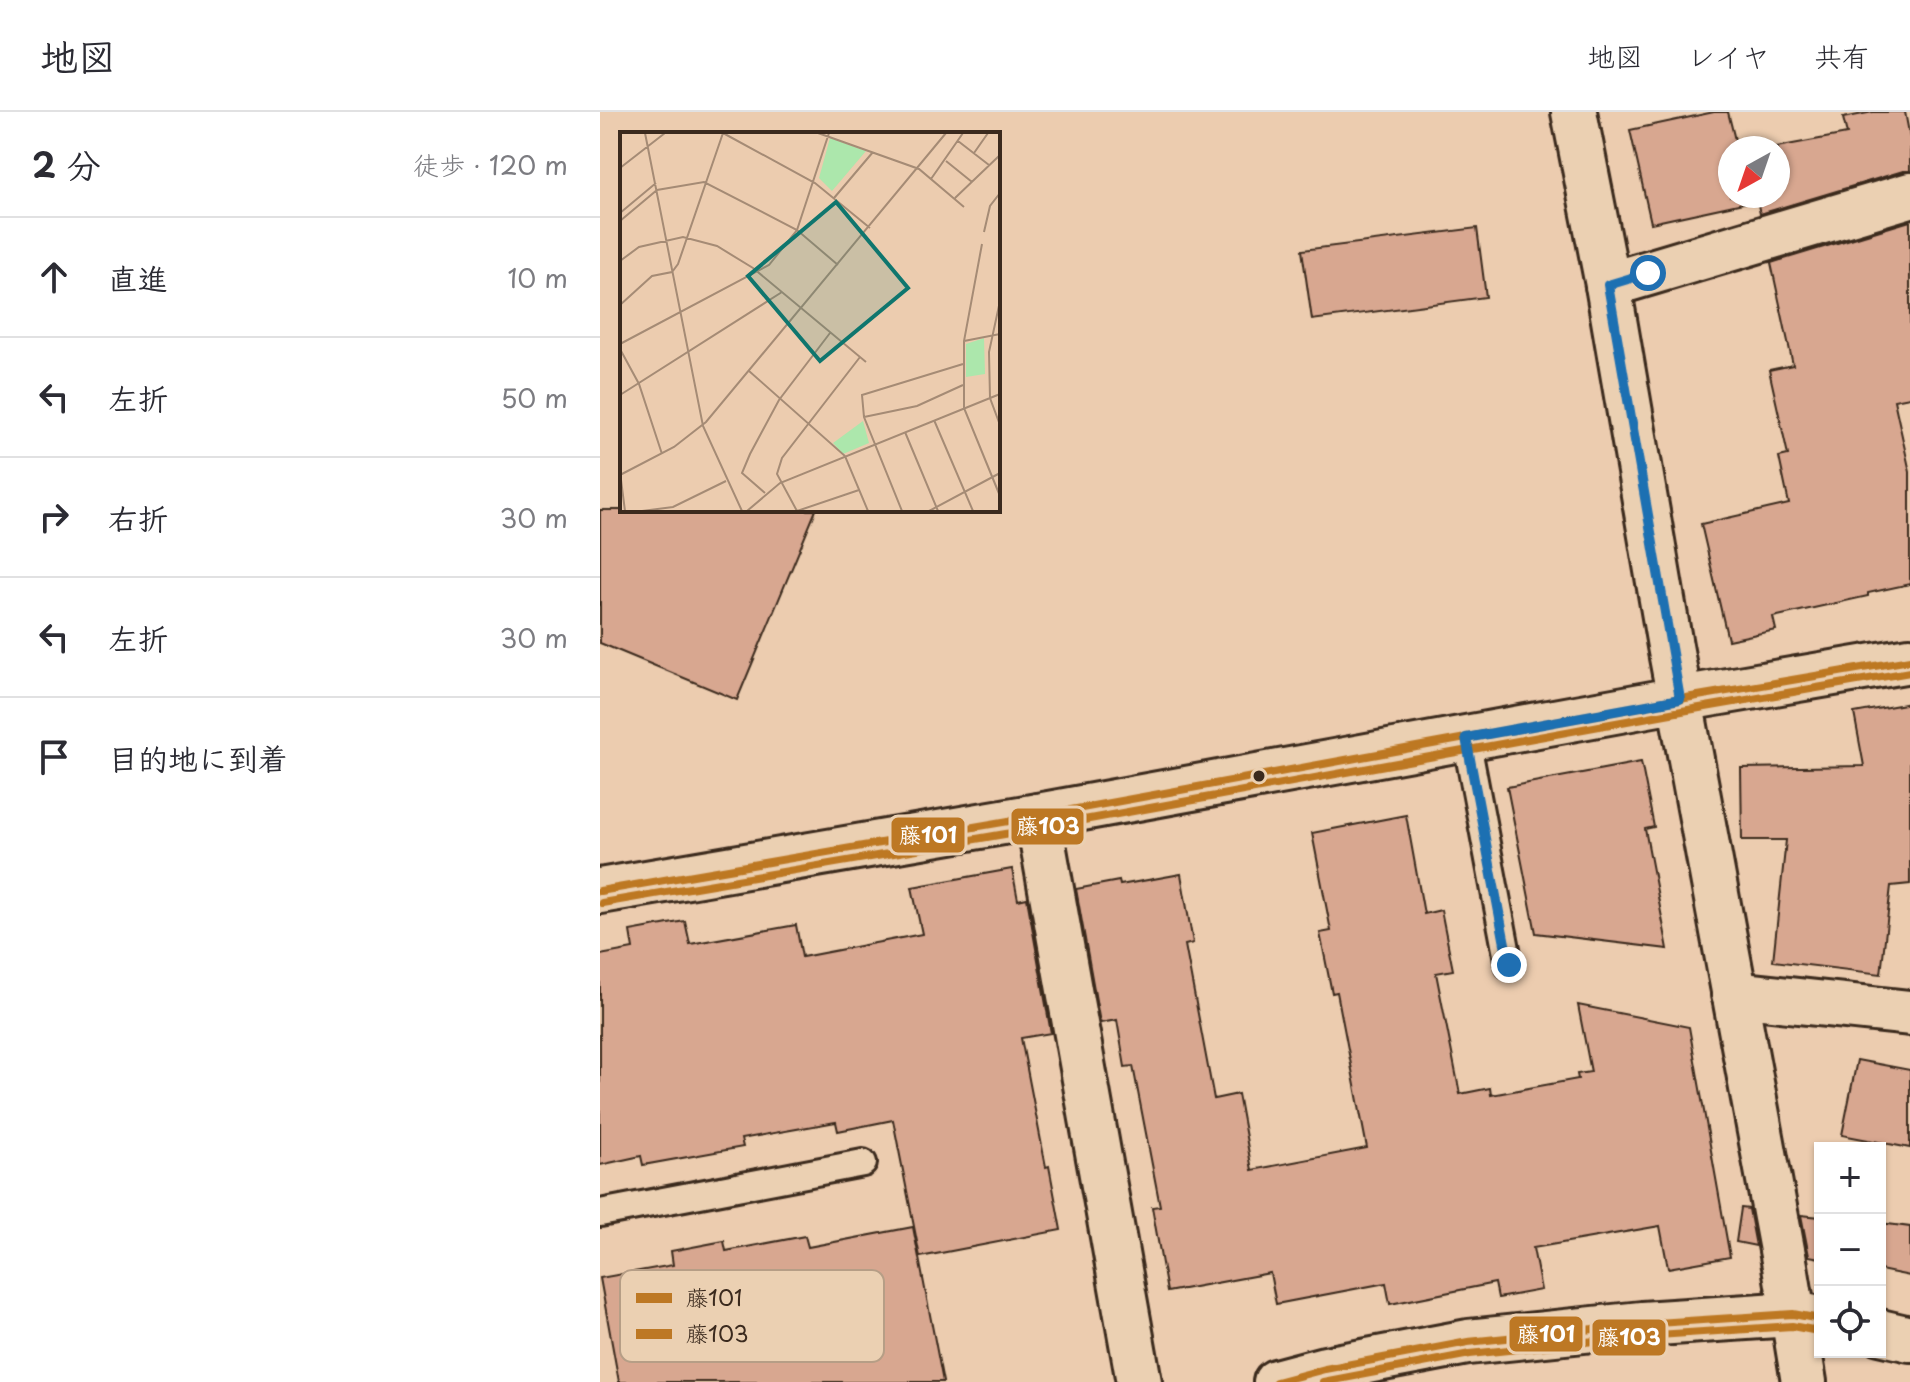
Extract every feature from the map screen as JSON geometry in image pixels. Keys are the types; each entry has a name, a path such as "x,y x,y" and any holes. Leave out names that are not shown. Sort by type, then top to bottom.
{"street":[{"path":"1574,112 1608,285 1734,994 1807,1317 1804,1382"},
{"path":"1608,285 1910,195"},
{"path":"600,891 1910,660"},
{"path":"1038,816 1139,1382"},
{"path":"1734,994 1910,1013"},
{"path":"1276,1382 1328,1375 1468,1342 1642,1324 1807,1317"},
{"path":"1886,1333 1910,1339"}],"lane":[{"path":"1466,738 1509,965"},
{"path":"600,1213 863,1163"}],"building":[{"path":"1714,112 1728,112 1734,136 1718,136 1720,208 1651,223 1630,130"},
{"path":"1873,112 1905,112 1910,138 1910,171 1790,205 1790,144 1847,134 1843,118"},
{"path":"1759,208 1780,208 1760,214"},
{"path":"1910,221 1910,397 1894,400 1910,472 1910,584 1773,617 1776,630 1728,640 1701,524 1789,504 1779,457 1788,455 1769,370 1793,365 1771,263"},
{"path":"1477,228 1486,297 1312,320 1302,250"},
{"path":"600,510 815,512 737,700 600,643"},
{"path":"1910,703 1910,884 1891,886 1881,974 1773,961 1786,840 1742,840 1741,768 1864,766 1854,713"},
{"path":"1641,762 1654,827 1645,829 1668,949 1536,933 1507,787"},
{"path":"1406,815 1424,914 1441,910 1453,970 1436,973 1460,1094 1490,1088 1491,1095 1578,1079 1577,1074 1591,1072 1578,1005 1689,1027 1730,1257 1668,1268 1660,1226 1533,1248 1541,1290 1498,1298 1495,1283 1390,1304 1386,1283 1276,1304 1270,1273 1167,1292 1152,1207 1160,1206 1133,1066 1125,1067 1117,1020 1100,1023 1076,889 1181,874 1193,943 1185,945 1214,1099 1238,1094 1252,1170 1367,1148 1337,992 1332,993 1320,933 1331,931 1312,833"},
{"path":"1012,869 1018,900 1027,898 1051,1033 1021,1038 1061,1230 920,1257 893,1120 838,1131 836,1122 741,1139 743,1147 643,1165 641,1156 600,1165 600,955 633,949 630,931 685,921 690,944 796,925 802,957 922,934 912,887"},
{"path":"1857,1060 1910,1070 1910,1148 1842,1135"},
{"path":"1741,1208 1749,1209 1756,1246 1736,1242"},
{"path":"1801,1215 1814,1216 1814,1257 1809,1256"},
{"path":"1886,1224 1910,1227 1910,1276 1886,1271"},
{"path":"913,1227 943,1382 619,1382 600,1278 620,1274 620,1362 884,1362 884,1270 645,1270 673,1265 671,1251 724,1241 726,1251 805,1236 808,1247"}],"transit line":[{"name":"藤101","path":"600,891 1910,660"},
{"name":"藤103","path":"602,903 1910,672"},
{"name":"藤101","path":"1276,1382 1325,1369 1468,1342 1642,1324 1793,1314 1814,1318"},
{"name":"藤103","path":"1323,1382 1470,1354 1643,1336 1792,1326 1814,1330"}],"route":[{"path":"1509,965 1466,738 1680,699 1608,285 1648,273"}]}
